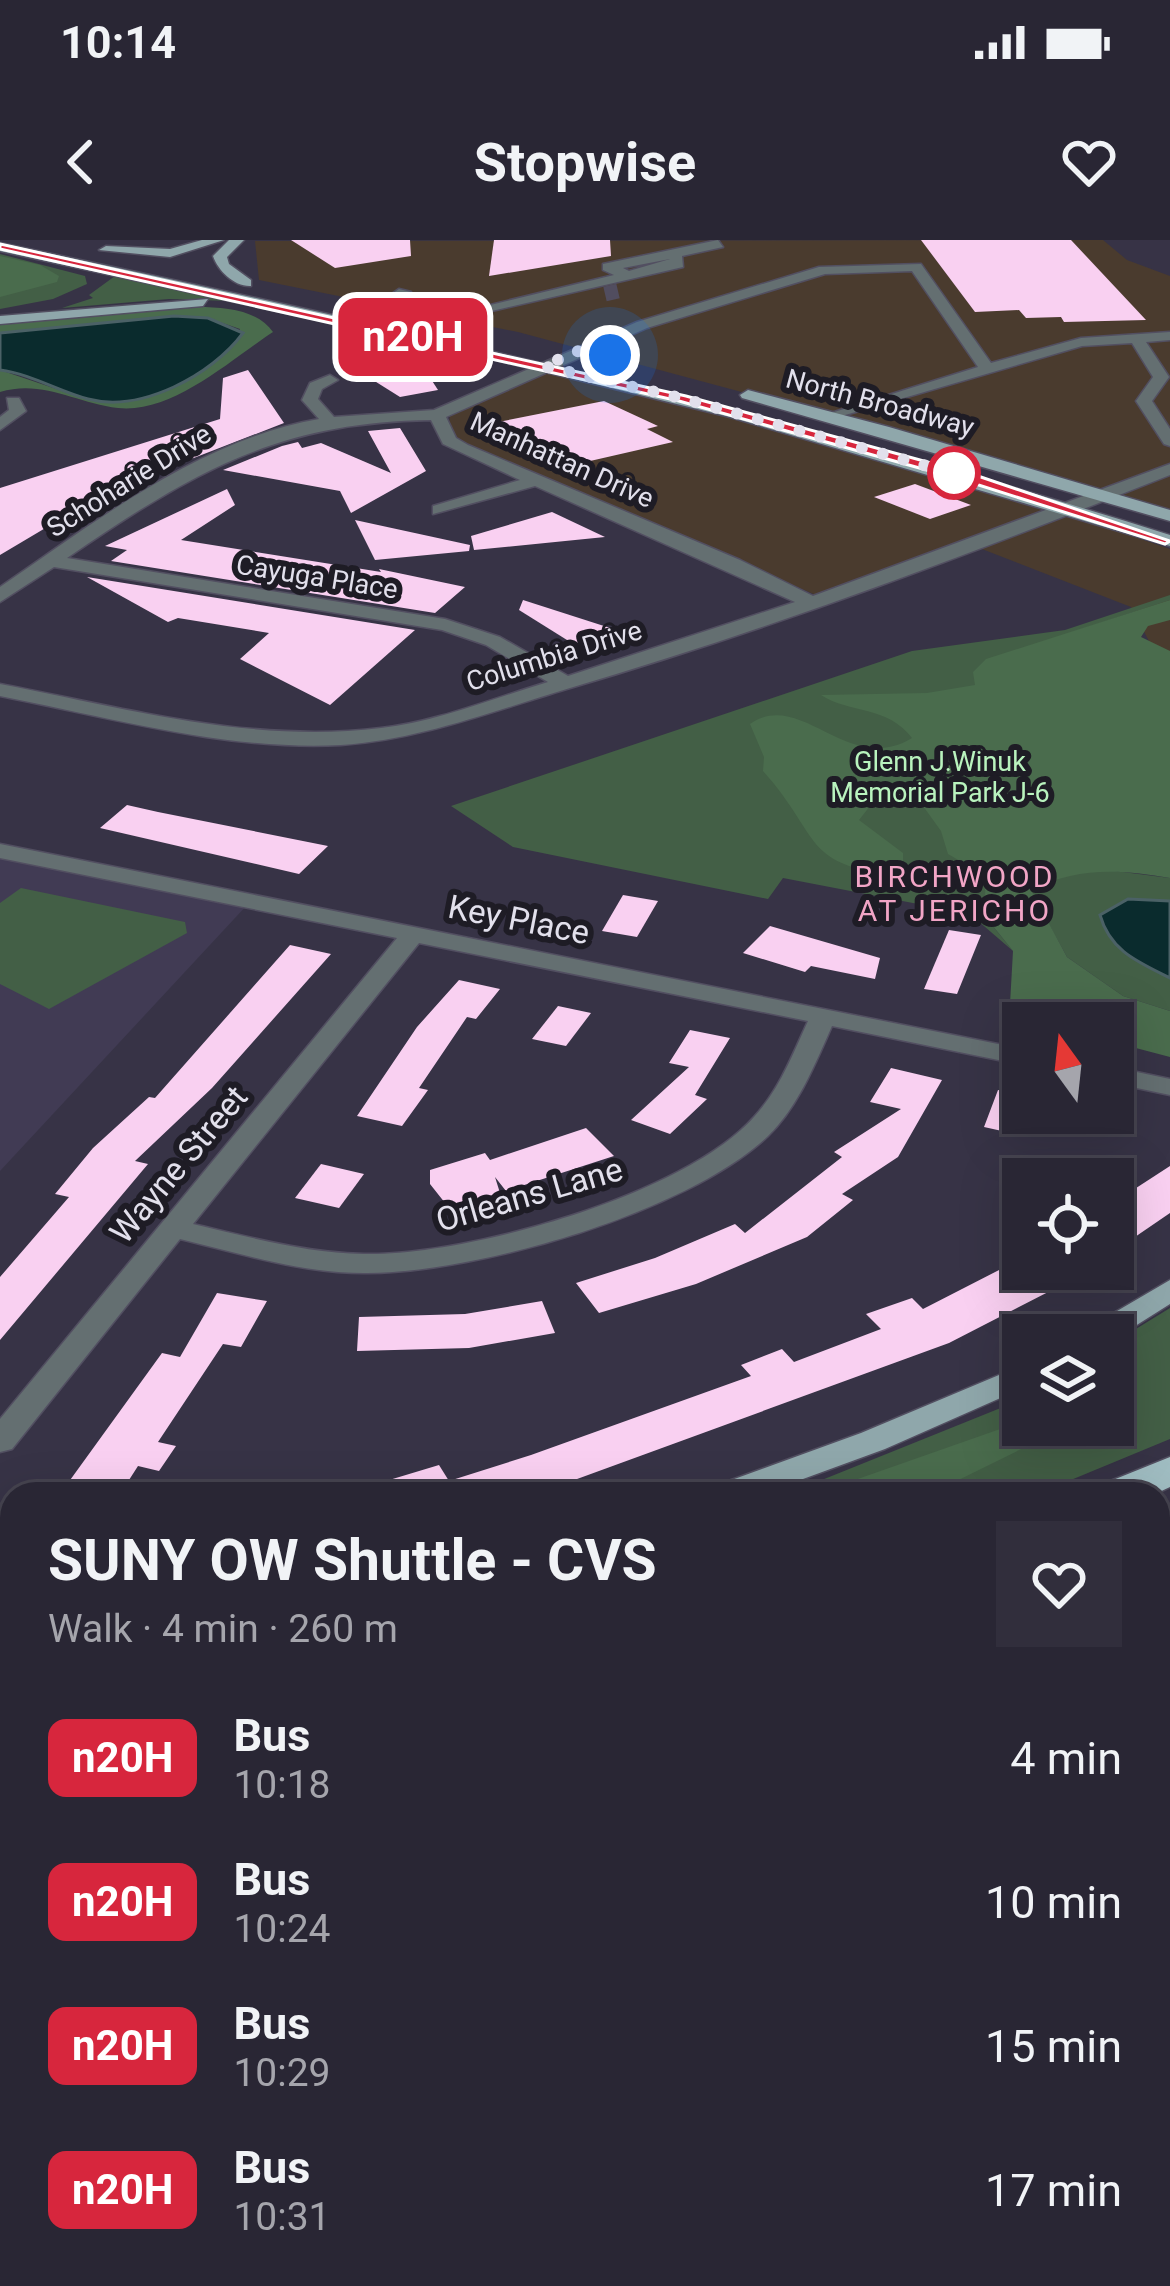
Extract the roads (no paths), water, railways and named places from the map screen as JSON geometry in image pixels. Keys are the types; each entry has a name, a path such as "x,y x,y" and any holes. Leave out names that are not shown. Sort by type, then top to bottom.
{"main road":[{"path":"0,245 10,240"},
{"path":"218,240 170,254 98,248 395,314"},
{"path":"237,240 220,256 223,266 246,283"},
{"name":"North Broadway","path":"0,245 310,314 546,357 1072,508 1170,541"},
{"path":"0,316 86,291 98,277 91,266"},
{"path":"0,316 175,302 310,314"},
{"path":"413,317 461,328"},
{"path":"572,353 637,369"},
{"name":"North Broadway","path":"735,392 840,418 1170,516"},
{"path":"1133,1314 1170,1290"},
{"path":"760,1482 873,1441 1002,1385"}],"street":[{"path":"431,321 678,265 718,244"},
{"name":"Manhattan Drive","path":"812,603 734,564 462,449 449,440 437,415 546,357 572,353 824,270 916,267 988,370"},
{"path":"487,288 518,301"},
{"path":"378,310 404,292"},
{"path":"616,335 607,349 637,369"},
{"path":"1138,340 1161,377 1144,401 1170,441"},
{"path":"840,418 1081,342 1170,340"},
{"path":"327,419 310,400 315,386 329,380"},
{"path":"0,425 17,411 13,401"},
{"name":"Schoharie Drive","path":"0,596 211,458 327,419 386,413 437,415"},
{"name":"Columbia Drive","path":"0,690 305,741 388,734 812,603 1170,469"},
{"path":"439,510 536,480"},
{"name":"Cayuga Place","path":"50,561 445,626 493,641 563,682"},
{"name":"Key Place","path":"0,851 1002,1053"},
{"name":"Wayne Street","path":"0,1441 412,934"},
{"name":"Orleans Lane","path":"172,1228 316,1260 370,1264 437,1258 648,1198 711,1168 763,1125 823,1017"},
{"path":"1134,1080 1170,1087"}],"tunnel":[{"path":"605,294 618,291"}],"district":[{"name":"BIRCHWOOD AT JERICHO","path":"955,894"}],"park label":[{"name":"Glenn J.Winuk Memorial Park J-6","path":"940,778"}]}
